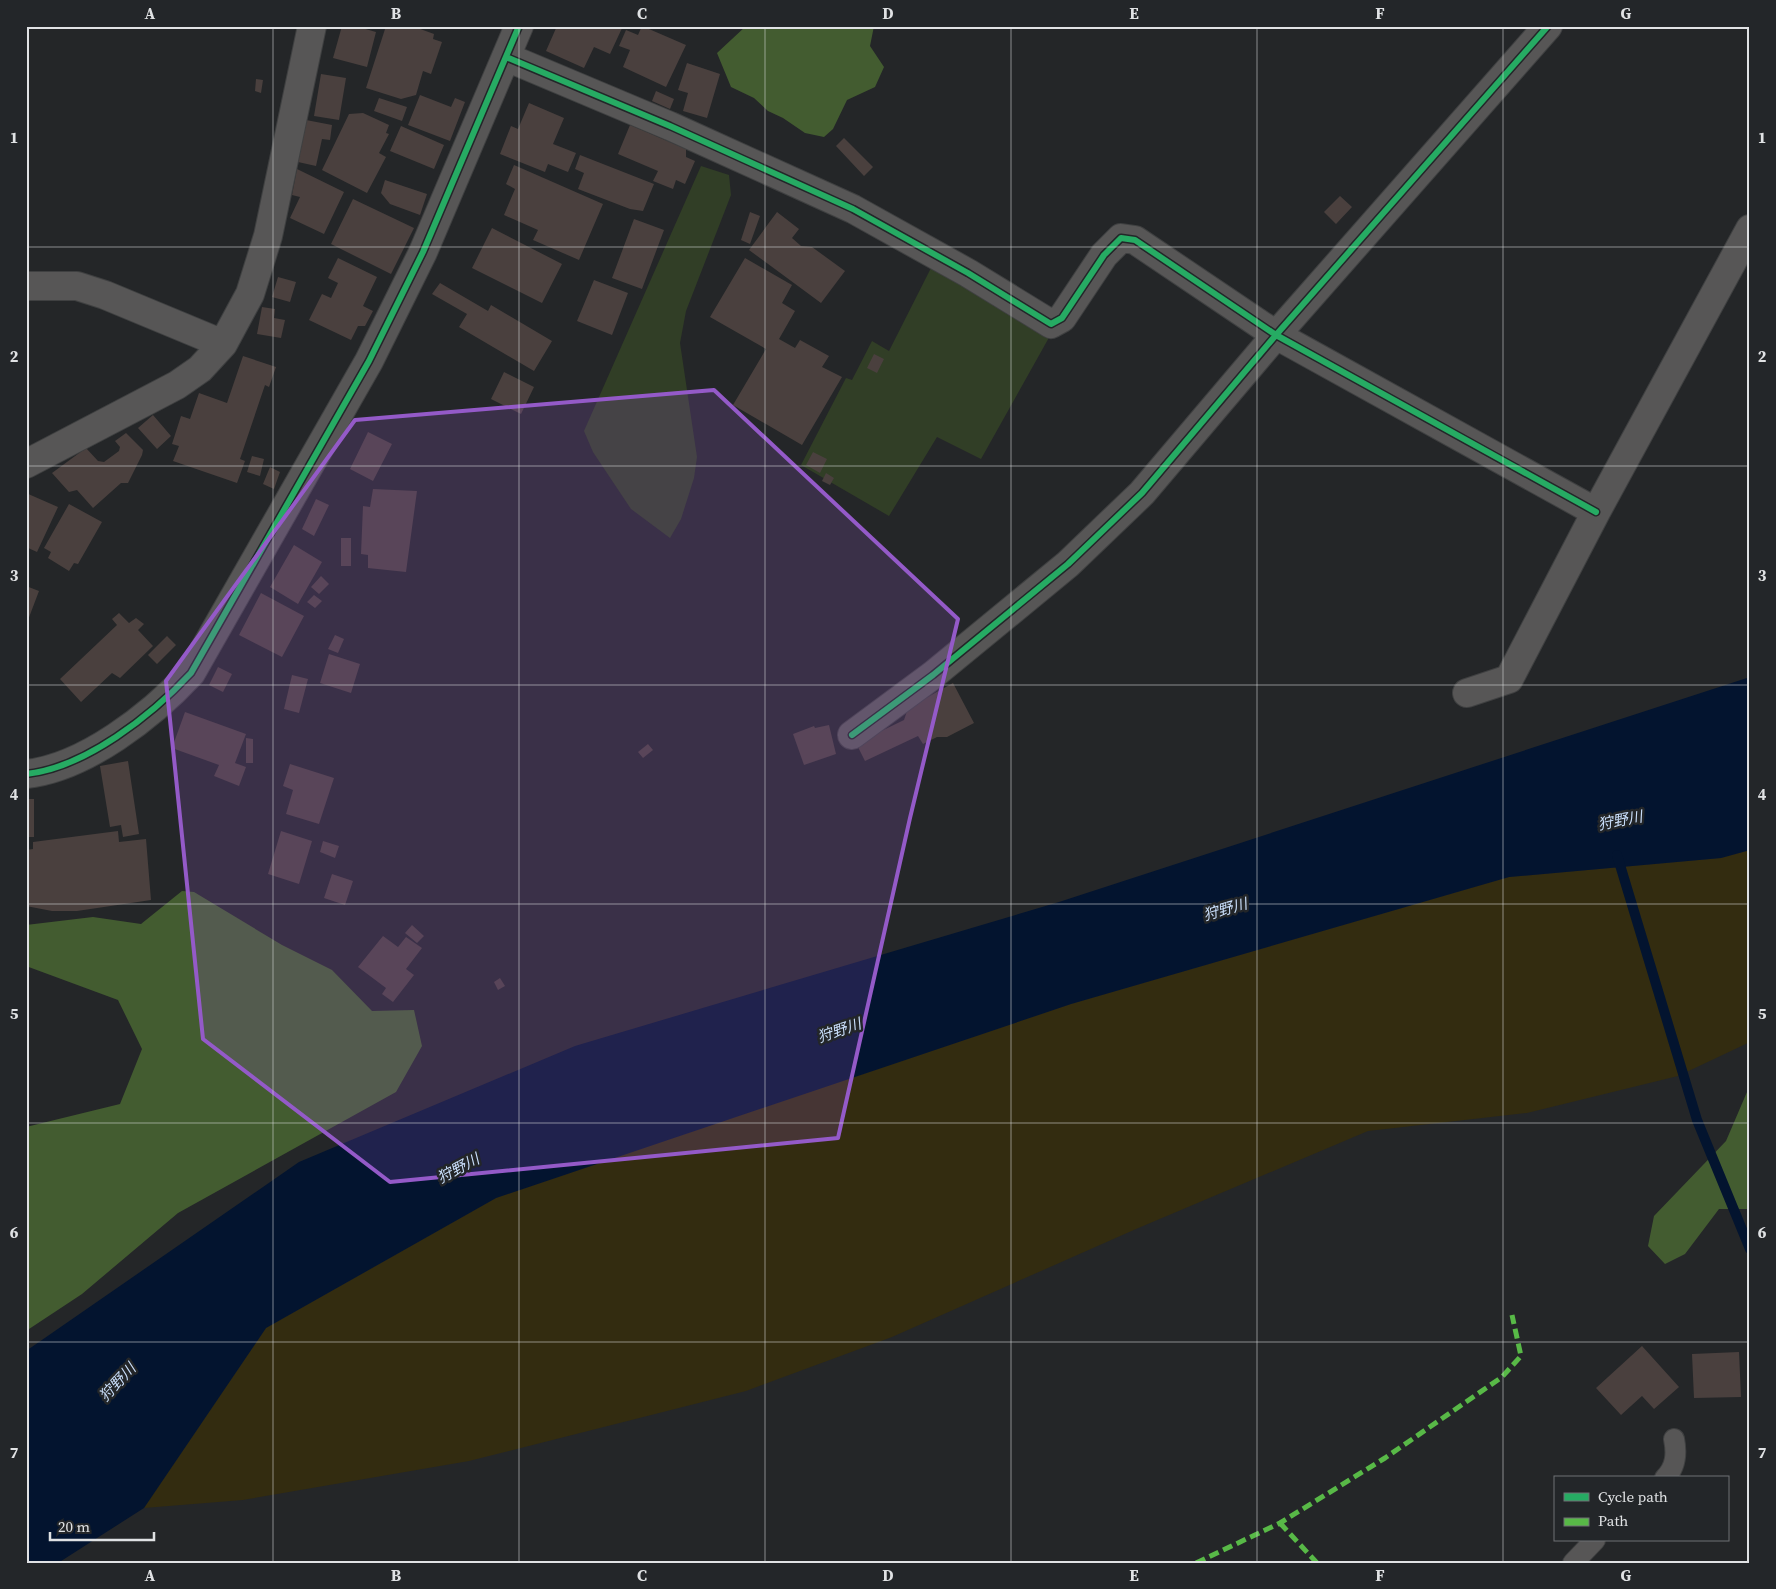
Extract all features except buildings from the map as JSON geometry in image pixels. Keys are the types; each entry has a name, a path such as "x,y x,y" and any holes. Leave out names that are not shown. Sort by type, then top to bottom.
{"street":[{"path":"26,464 177,385 200,369 223,344 250,294 268,236 312,26"},
{"path":"26,774 41,772 74,759 127,732 161,704 191,673 369,361 422,252 519,26"},
{"path":"852,735 933,676 1068,564 1142,493 1276,335 1548,26"},
{"path":"506,57 670,126 853,209 968,272 1050,324 1062,318 1104,255 1121,238 1134,240 1276,335 1596,512"},
{"path":"1467,693 1509,679 1596,512 1750,229"},
{"path":"26,286 77,286 106,295 223,344"}],"lane":[{"path":"1667,1476 1677,1458 1674,1440"},
{"path":"1573,1563 1593,1542"}],"highlighted area":[{"path":"714,390 958,619 910,818 838,1138 390,1182 203,1039 166,681 355,420"}],"green space":[{"path":"746,26 874,26 870,46 884,67 875,87 847,100 833,129 824,137 805,133 783,118 768,111 754,98 731,87 717,53"},
{"path":"701,166 729,175 731,195 686,311 680,343 697,457 694,478 681,519 670,538 631,509 593,452 584,431"},
{"path":"931,268 1051,334 981,459 937,437 889,516 801,465 846,378 852,380 872,341 889,351"},
{"path":"182,891 194,892 282,945 332,970 372,1011 414,1010 422,1046 396,1092 178,1213 82,1294 26,1331 26,1127 120,1104 142,1049 118,1000 26,966 26,925 93,917 141,924"},
{"path":"1750,1085 1750,1209 1719,1209 1685,1254 1665,1264 1648,1246 1654,1216 1726,1141"}],"sand":[{"path":"1750,850 1750,1042 1678,1076 1527,1113 1368,1131 1136,1229 892,1337 746,1391 469,1461 243,1500 144,1508 266,1328 496,1198 1071,1004 1509,877 1721,858"}],"water":[{"name":"狩野川","path":"1750,677 1750,850 1721,858 1509,877 1071,1004 496,1198 266,1328 144,1508 58,1563 26,1563 26,1351 299,1162 575,1046 1059,902"}],"waterway":[{"path":"1617,855 1697,1120 1750,1249"}],"marked path":[{"path":"1196,1563 1280,1523 1385,1458 1502,1377 1521,1356 1512,1315"},
{"path":"1280,1523 1317,1563"}],"cycle path":[{"path":"26,774 48,770 71,762 116,737 157,706 191,673 369,361 423,252 519,26"},
{"path":"852,735 933,675 1068,564 1142,493 1276,335 1548,26"},
{"path":"506,57 670,126 853,209 968,273 1051,324 1062,318 1104,255 1121,238 1135,240 1276,335 1596,512"}]}
